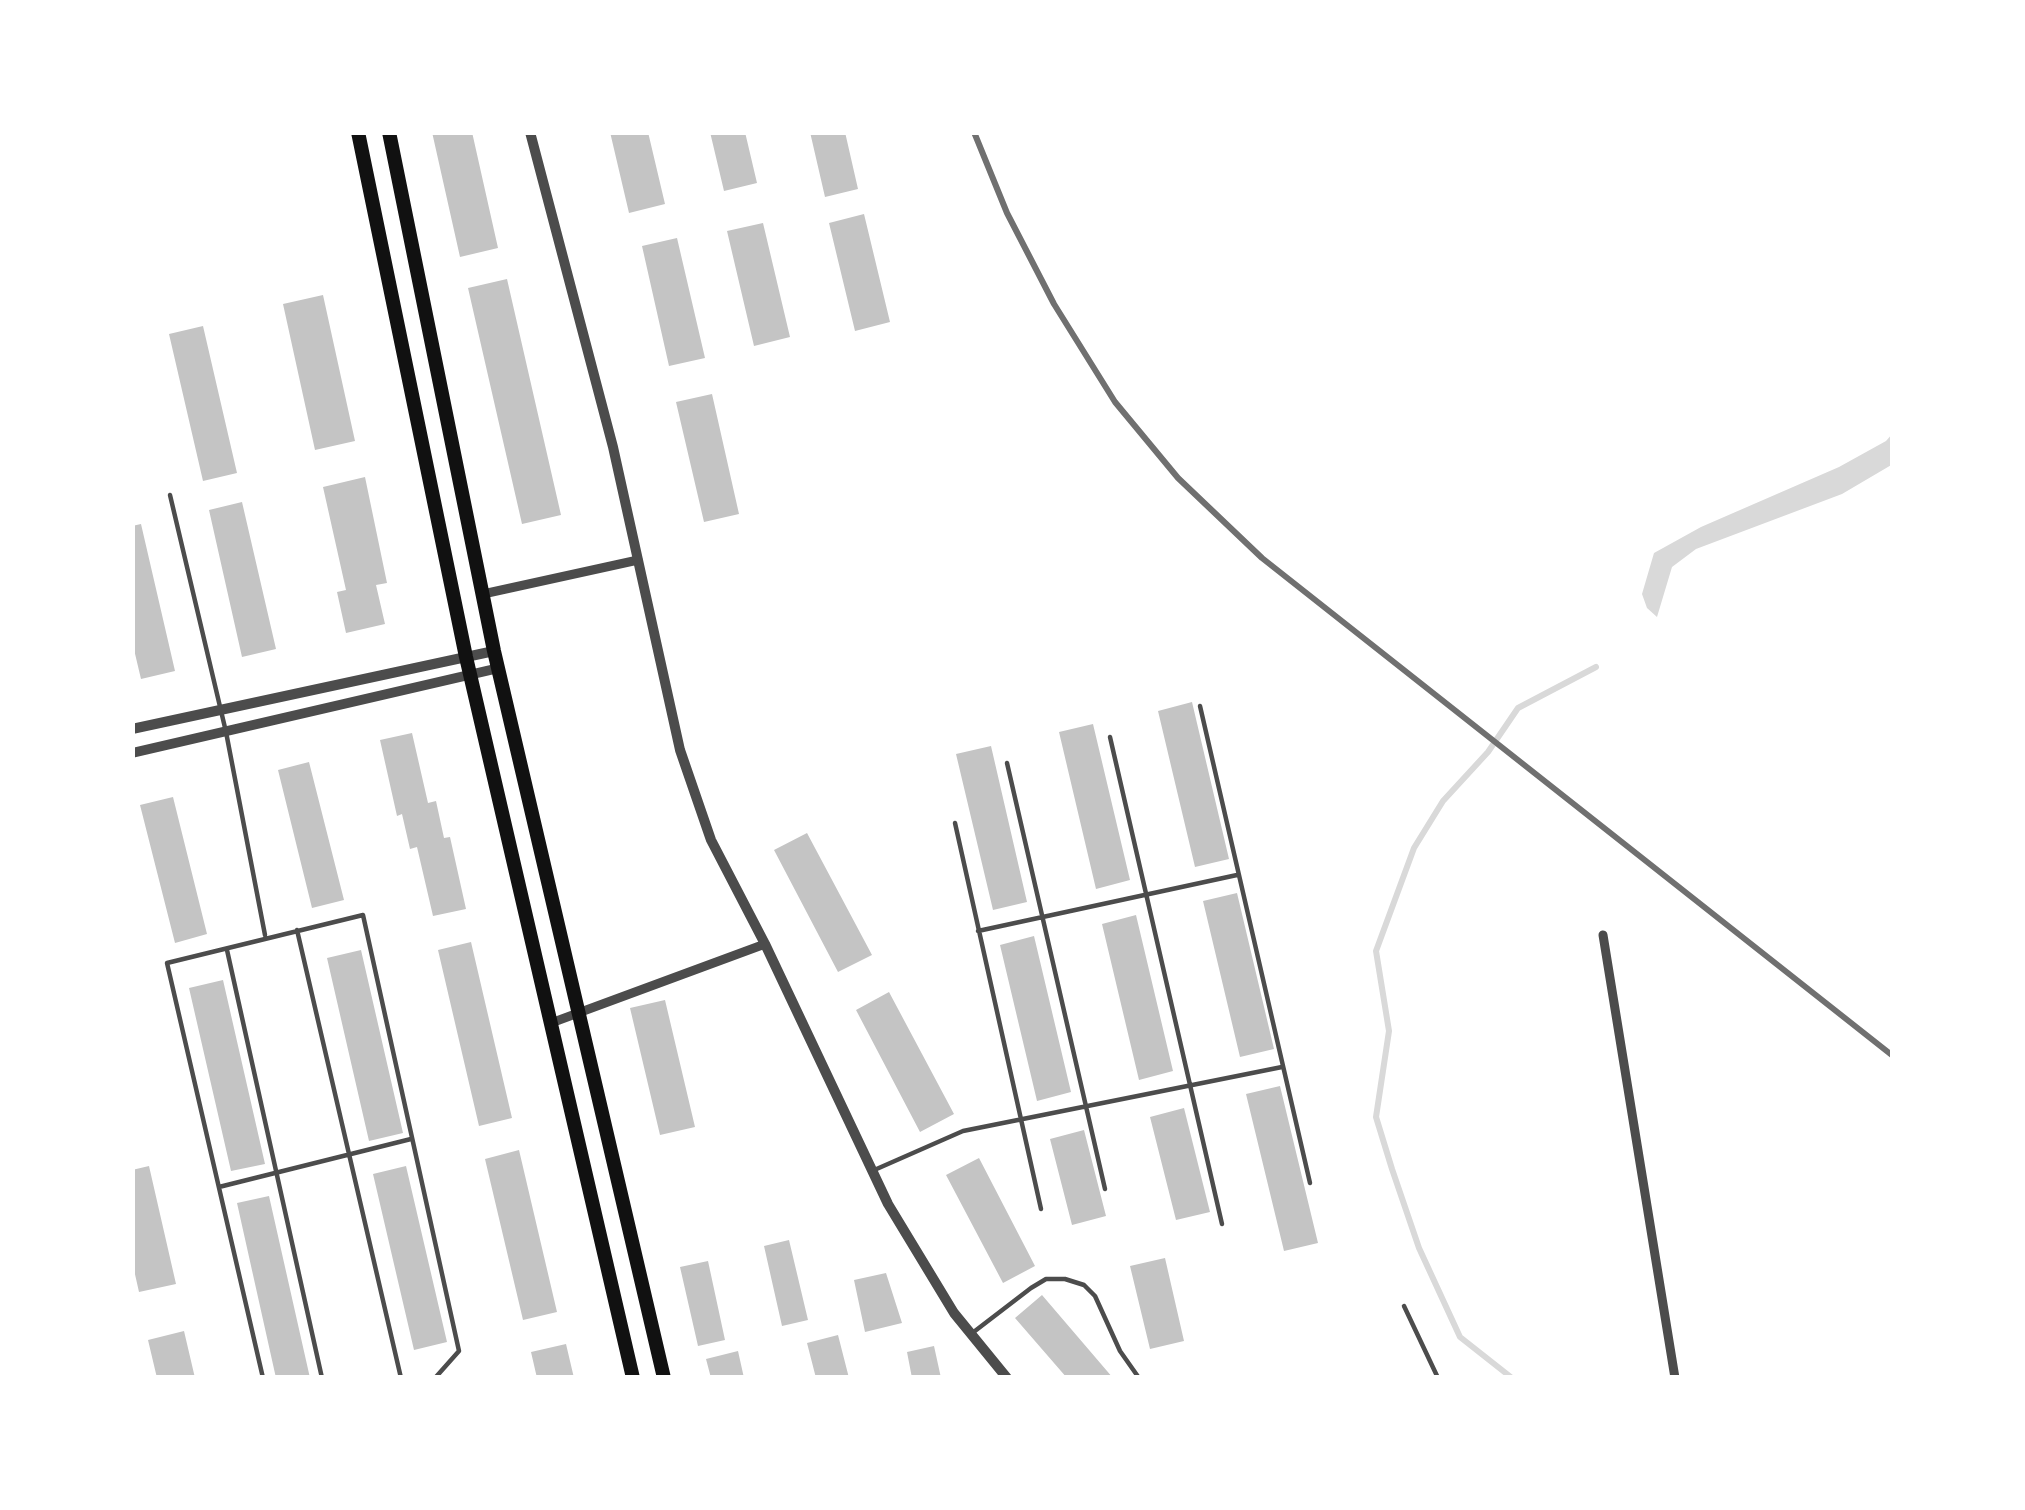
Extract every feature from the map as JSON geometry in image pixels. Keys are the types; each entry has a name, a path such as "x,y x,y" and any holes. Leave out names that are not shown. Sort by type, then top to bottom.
{"main road":[{"path":"358,132 466,657 633,1378"},
{"path":"389,132 494,651 664,1378"}],"street":[{"path":"530,132 613,447 680,750 711,840 872,1172 932,1277 1006,1378"},
{"path":"483,594 638,560"},
{"path":"132,729 494,651"},
{"path":"132,753 499,668"},
{"path":"1604,935 1675,1378"},
{"path":"551,1023 765,944"}],"lane":[{"path":"170,495 226,732 266,937"},
{"path":"1200,706 1310,1183"},
{"path":"1110,737 1222,1224"},
{"path":"1007,763 1105,1189"},
{"path":"955,823 1041,1209"},
{"path":"978,931 1238,874"},
{"path":"263,1378 167,963 363,915 459,1351 435,1378"},
{"path":"297,930 401,1378"},
{"path":"227,947 322,1378"},
{"path":"872,1172 963,1131 1282,1067"},
{"path":"219,1187 412,1139"},
{"path":"971,1334 1031,1288 1046,1280 1065,1279 1084,1285 1095,1296 1120,1351 1139,1378"},
{"path":"1404,1306 1438,1378"}],"shaded area":[{"path":"1893,433 1893,464 1842,494 1696,549 1672,567 1657,617 1647,608 1642,594 1654,553 1701,527 1839,467"}],"building":[{"path":"432,132 472,132 498,248 460,257"},
{"path":"610,132 648,132 665,204 629,213"},
{"path":"710,132 745,132 757,183 724,191"},
{"path":"810,132 845,132 858,189 825,197"},
{"path":"864,214 890,322 855,331 829,223"},
{"path":"763,223 790,337 754,346 727,231"},
{"path":"677,238 705,358 669,366 642,246"},
{"path":"507,279 561,515 522,524 468,288"},
{"path":"323,295 355,441 315,450 283,304"},
{"path":"203,326 237,473 203,481 169,334"},
{"path":"712,394 739,514 704,522 676,402"},
{"path":"365,477 387,583 376,585 385,624 346,633 337,592 346,590 323,487"},
{"path":"242,502 276,649 242,657 209,510"},
{"path":"141,524 175,671 141,679 132,641 132,526"},
{"path":"1192,702 1229,859 1195,867 1158,711"},
{"path":"1093,724 1130,880 1096,889 1059,732"},
{"path":"412,733 428,803 436,801 444,838 450,837 466,909 433,916 417,847 410,849 402,814 397,816 380,740"},
{"path":"991,746 1027,902 993,910 956,754"},
{"path":"309,762 344,900 312,908 278,770"},
{"path":"173,797 207,934 175,943 140,805"},
{"path":"807,833 872,955 838,972 774,850"},
{"path":"1237,893 1274,1049 1240,1057 1203,901"},
{"path":"1136,915 1173,1071 1139,1080 1102,924"},
{"path":"1034,936 1071,1092 1037,1101 1000,945"},
{"path":"471,942 512,1118 479,1126 438,950"},
{"path":"361,950 403,1133 369,1141 327,958"},
{"path":"223,980 265,1164 231,1171 189,988"},
{"path":"889,992 954,1114 920,1132 856,1010"},
{"path":"665,1000 695,1127 660,1135 630,1008"},
{"path":"1280,1086 1318,1243 1284,1251 1246,1094"},
{"path":"1184,1108 1210,1212 1176,1220 1150,1117"},
{"path":"1084,1130 1106,1216 1072,1225 1050,1139"},
{"path":"519,1150 557,1312 523,1320 485,1159"},
{"path":"979,1158 1035,1266 1003,1283 946,1175"},
{"path":"149,1166 176,1284 139,1292 132,1261 132,1170"},
{"path":"406,1166 447,1342 414,1350 373,1174"},
{"path":"269,1196 310,1378 276,1378 237,1203"},
{"path":"789,1240 808,1320 782,1326 764,1246"},
{"path":"1165,1258 1184,1341 1150,1349 1130,1266"},
{"path":"708,1261 725,1340 698,1346 680,1267"},
{"path":"886,1273 902,1323 865,1332 854,1280"},
{"path":"1042,1295 1113,1378 1067,1378 1015,1318"},
{"path":"184,1331 195,1378 157,1378 148,1340"},
{"path":"838,1335 849,1378 816,1378 807,1343"},
{"path":"566,1344 574,1378 537,1378 531,1352"},
{"path":"934,1346 941,1378 912,1378 907,1352"},
{"path":"738,1351 744,1378 711,1378 706,1359"}],"waterway":[{"path":"1512,1378 1460,1337 1419,1248 1392,1169 1376,1117 1389,1031 1376,951 1414,848 1443,801 1488,752 1518,708 1596,667"}],"railway":[{"path":"974,132 1007,213 1054,304 1115,402 1178,478 1262,558 1893,1056"}]}
